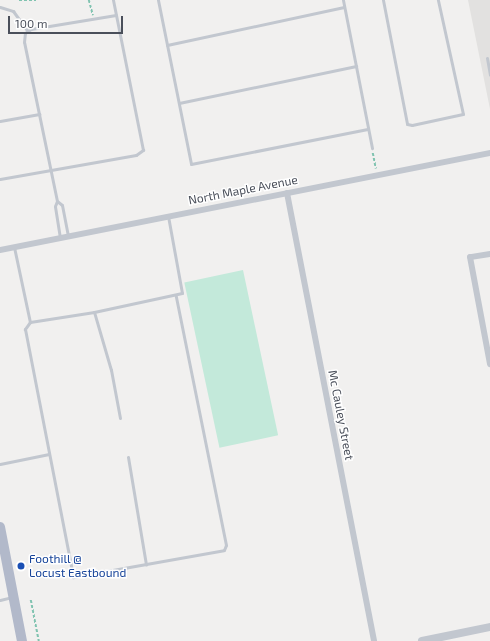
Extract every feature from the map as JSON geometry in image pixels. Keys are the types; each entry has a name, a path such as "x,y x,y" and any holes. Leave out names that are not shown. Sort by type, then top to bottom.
{"main road":[{"path":"0,527 22,641"}],"street":[{"name":"North Maple Avenue","path":"0,250 490,153"},
{"name":"Mc Cauley Street","path":"287,193 374,641"},
{"path":"490,254 470,257 490,364"},
{"path":"422,641 433,640 490,627"}],"lane":[{"path":"0,179 136,155 142,150 113,0"},
{"path":"158,0 191,164 368,129"},
{"path":"343,0 372,148"},
{"path":"383,0 407,124 412,125 463,114 438,0"},
{"path":"0,7 13,11 27,30"},
{"path":"167,45 344,7"},
{"path":"27,30 116,15"},
{"path":"27,30 24,42 57,202 54,206 60,238"},
{"path":"487,58 490,75"},
{"path":"179,103 356,66"},
{"path":"0,121 39,114"},
{"path":"57,202 62,205 68,236"},
{"path":"30,322 94,312 176,296 183,289 168,216"},
{"path":"57,219 65,218"},
{"path":"14,247 30,322 25,330 74,576 224,550 226,545 176,296"},
{"path":"94,312 111,370 120,418"},
{"path":"0,464 49,454"},
{"path":"128,457 146,564"},
{"path":"0,600 14,597"}],"path":[{"path":"19,0 36,0"},
{"path":"89,0 94,18"},
{"path":"372,148 376,169"},
{"path":"31,600 39,641"}],"shaded area":[{"path":"468,0 490,0 490,109"}],"green space":[{"path":"243,270 278,435 219,448 184,282"}],"place":[{"name":"Foothill @ Locust Eastbound","path":"21,566"}]}
